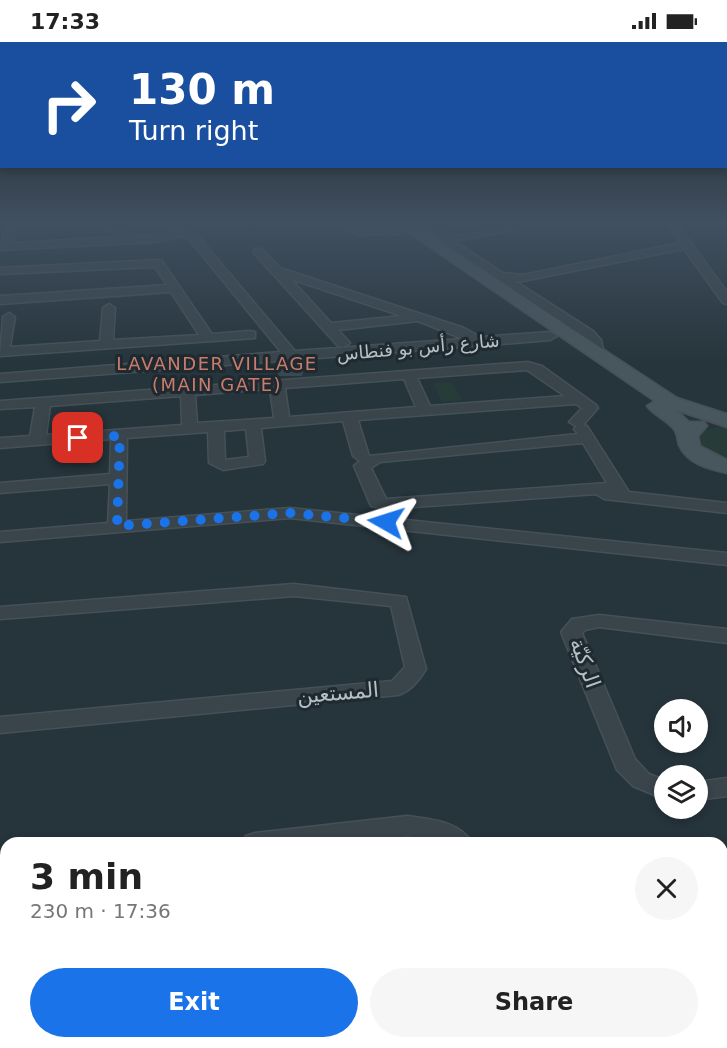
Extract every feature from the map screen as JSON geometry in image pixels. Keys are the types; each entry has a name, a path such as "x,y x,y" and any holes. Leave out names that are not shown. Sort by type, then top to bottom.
{"main road":[{"path":"458,270 550,336 671,415 688,435 688,444 696,454 727,468"},
{"path":"487,270 597,354 670,402 727,421"},
{"path":"688,435 702,424 727,421"}],"street":[{"path":"164,270 208,338"},
{"path":"220,270 292,357"},
{"path":"493,270 520,282 588,334 594,340 597,354"},
{"path":"520,282 574,270"},
{"path":"705,270 727,300"},
{"path":"277,272 422,318 452,329 472,342"},
{"path":"277,272 344,344"},
{"path":"0,300 177,288"},
{"path":"106,344 109,308"},
{"path":"9,317 1,352 250,335"},
{"path":"329,327 422,318"},
{"name":"شارع رأس بو فنطاس","path":"0,378 550,336"},
{"path":"67,373 69,347"},
{"path":"48,375 53,348"},
{"path":"240,361 246,387"},
{"path":"215,363 220,389"},
{"path":"0,405 528,366 579,399 591,410 577,422"},
{"path":"408,374 426,412"},
{"path":"277,385 282,423"},
{"path":"188,391 190,430"},
{"path":"0,444 579,399"},
{"path":"562,400 621,492"},
{"path":"37,441 43,401"},
{"path":"350,418 361,456"},
{"path":"216,428 217,462 223,465 257,461 253,425"},
{"path":"117,526 120,436"},
{"path":"376,500 362,466 368,460 587,438"},
{"path":"0,488 118,478"},
{"path":"363,520 359,511 369,502 376,500 386,504 562,489 621,492 727,508"},
{"path":"0,537 290,513 363,520 433,520 727,559"},
{"name":"المستعين","path":"0,613 294,590 399,601 416,669 398,688 0,725"},
{"name":"الركيّة","path":"654,786 641,780 625,764 571,632 579,624 599,621 727,636"},
{"path":"708,790 727,787"},
{"path":"309,837 407,826 439,831 449,837"}],"green space":[{"path":"452,382 462,400 442,402 433,383"},
{"path":"717,427 727,427 727,459 699,445 697,438 701,432"}],"building":[{"path":"278,369 304,370 302,376 278,376"}],"district":[{"name":"LAVANDER VILLAGE (MAIN GATE)","path":"217,373"}],"route":[{"path":"78,438 120,436 117,526 290,513 386,522"}]}
